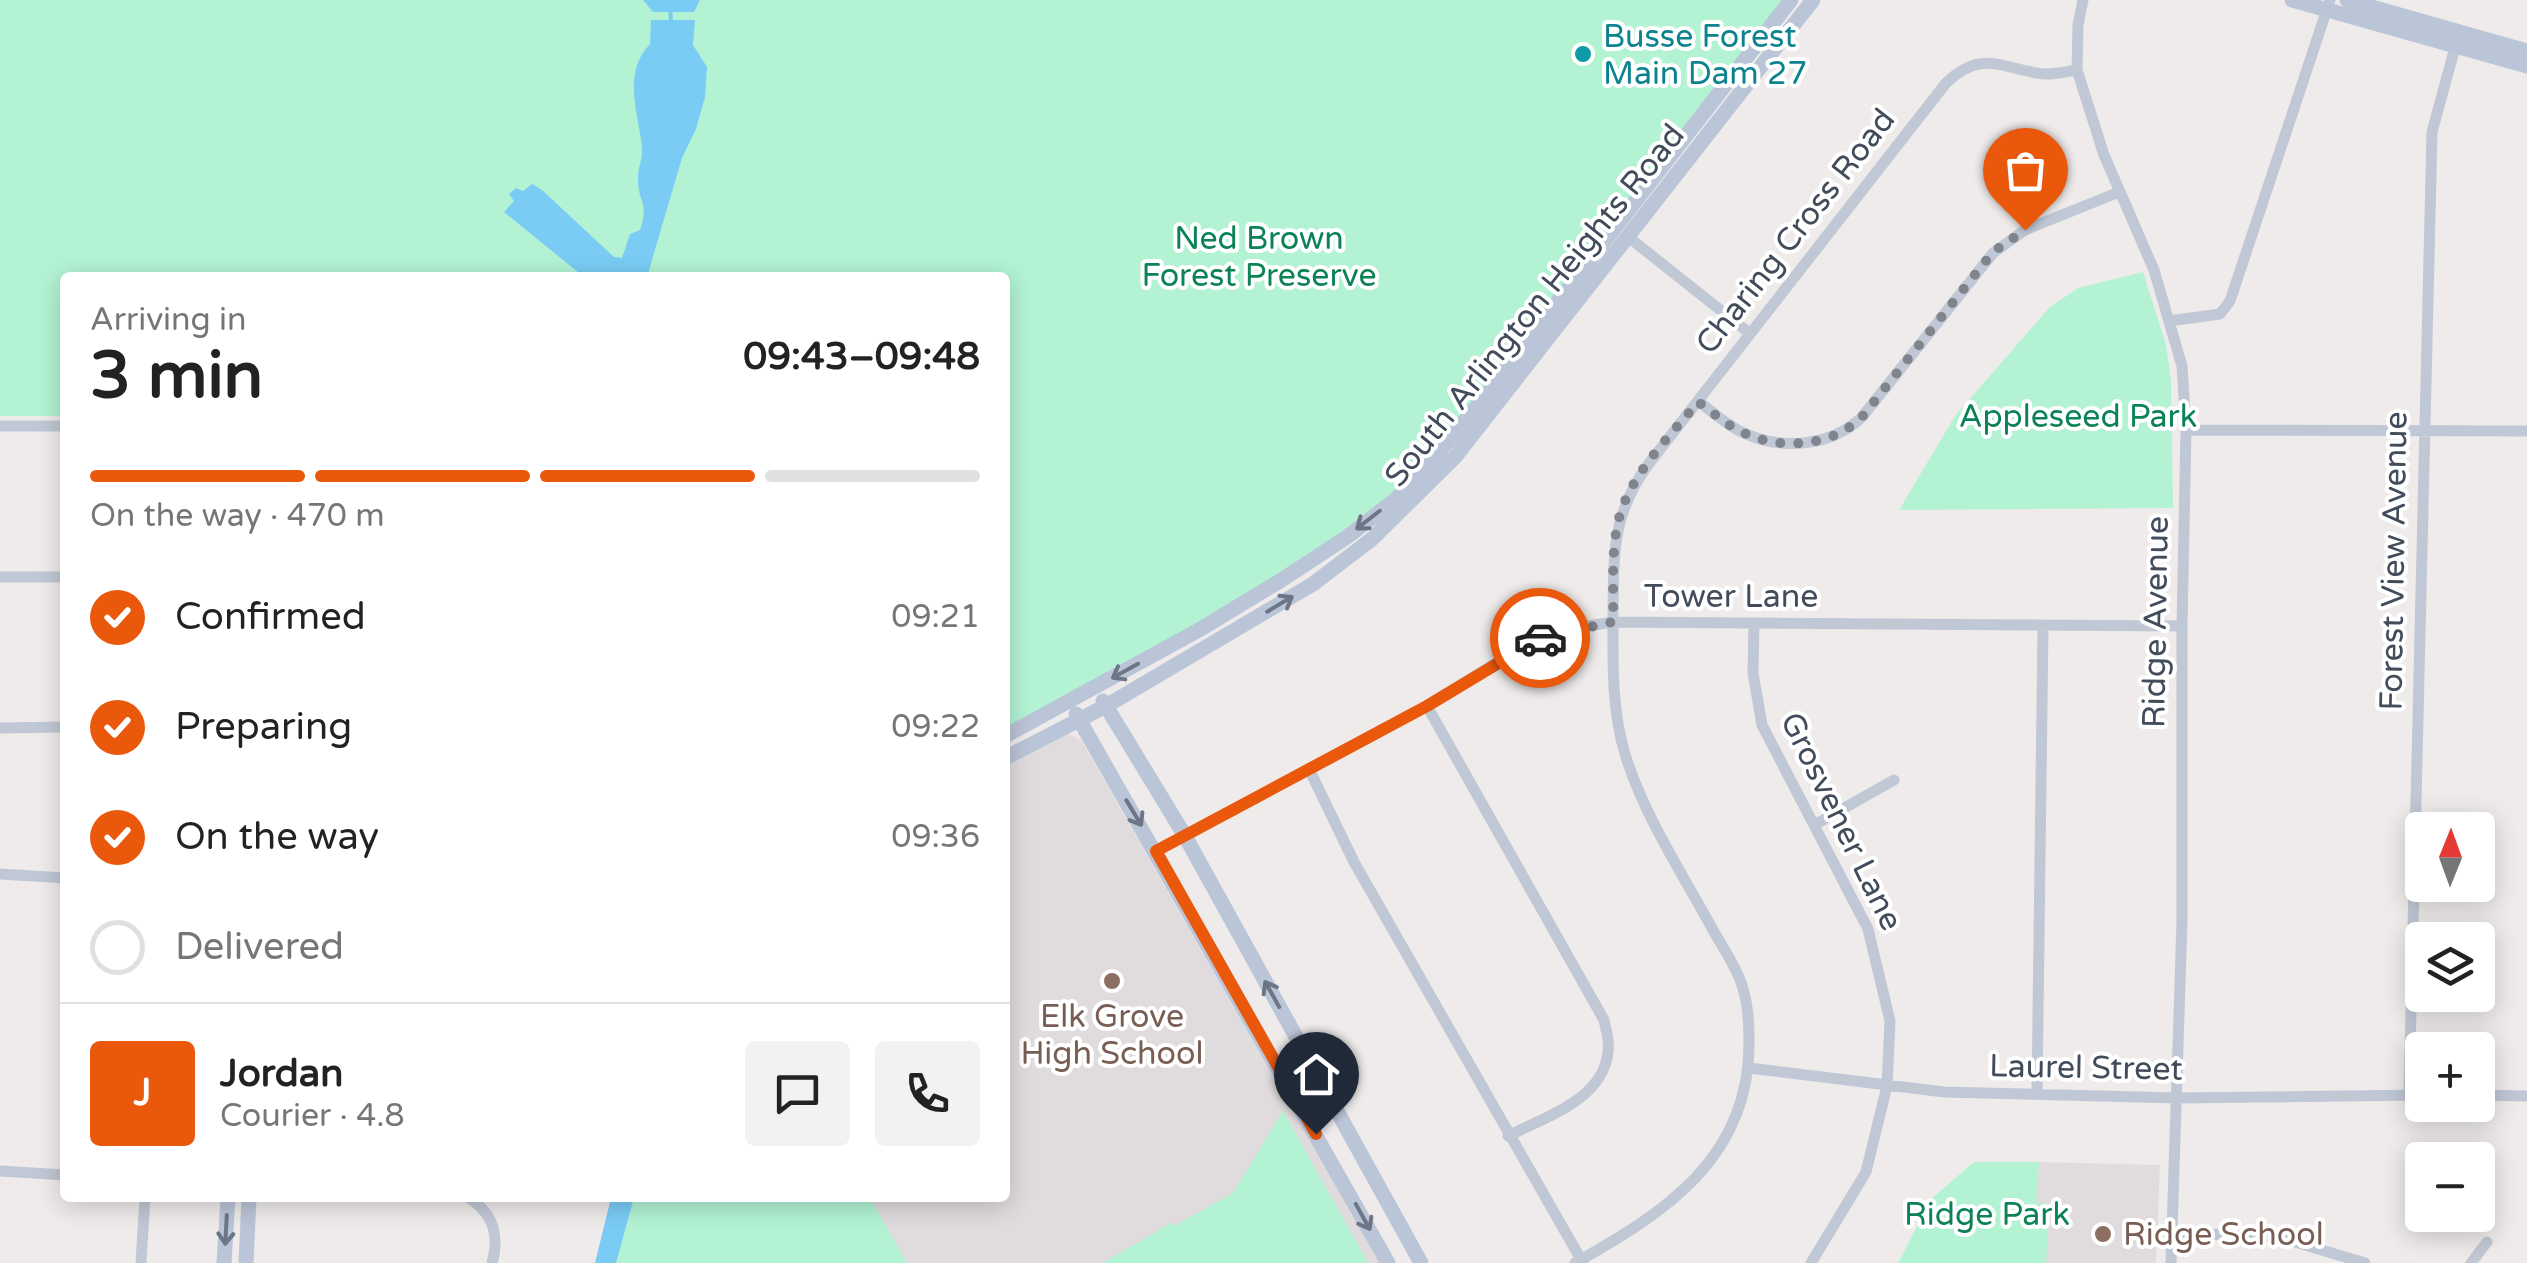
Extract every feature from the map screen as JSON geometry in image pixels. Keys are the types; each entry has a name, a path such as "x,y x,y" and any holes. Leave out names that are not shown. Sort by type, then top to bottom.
{"main road":[{"name":"South Arlington Heights Road","path":"1010,733 1298,570 1396,499 1481,401 1791,0"},
{"name":"South Arlington Heights Road","path":"1010,755 1106,706 1313,584 1372,539 1455,457 1813,0"},
{"path":"2292,0 2527,51"},
{"path":"2347,0 2527,66"},
{"path":"1094,688 1184,836 1421,1263"},
{"path":"1068,702 1388,1263"},
{"path":"224,1263 228,1202"},
{"path":"246,1263 250,1202"}],"street":[{"name":"Ridge Avenue","path":"2084,0 2078,26 2077,70 2119,192 2154,270 2182,366 2186,430 2182,921 2171,1263"},
{"path":"2169,321 2220,314 2230,301 2329,5"},
{"name":"Forest View Avenue","path":"2417,1032 2432,132 2457,38"},
{"name":"Charing Cross Road","path":"1580,1262 1652,1218 1712,1160 1734,1120 1749,1068 1748,1012 1739,977 1644,804 1625,755 1614,701 1614,543 1631,488 1748,332 1946,83 1960,70 1988,63 2049,74 2077,70"},
{"path":"1698,402 1732,427 1760,439 1813,442 1840,435 1862,417 1993,252 2025,230 2119,192"},
{"path":"1626,236 1748,332"},
{"path":"0,426 60,426"},
{"path":"2186,430 2527,432"},
{"path":"0,577 60,577"},
{"name":"Tower Lane","path":"1156,851 1427,706 1528,643 1569,629 1613,622 2182,626"},
{"name":"Grosvener Lane","path":"1754,623 1753,673 1762,724 1868,929 1890,1021 1887,1086 1866,1172 1810,1263"},
{"path":"2038,1093 2043,627"},
{"path":"1427,706 1604,1020 1609,1050 1602,1076 1584,1096 1508,1136"},
{"path":"0,728 60,727"},
{"path":"1309,769 1354,862 1580,1262"},
{"path":"1816,824 1894,780"},
{"path":"0,874 60,878"},
{"name":"Laurel Street","path":"1749,1068 1944,1092 2177,1098 2405,1095"},
{"path":"2495,1095 2527,1096"},
{"path":"0,1171 60,1175"},
{"path":"142,1263 145,1202"},
{"path":"474,1202 492,1223 496,1240 492,1263"},
{"path":"2174,1232 2264,1235 2330,1257 2365,1263"},
{"path":"2472,1263 2487,1242"}],"shaded area":[{"name":"Elk Grove High School","path":"1067,733 1081,740 1380,1263 616,1263 633,1202 1010,1202 1010,762"},
{"name":"Ridge School","path":"2039,1162 2160,1165 2156,1263 2046,1263 2050,1205 2036,1204"}],"green space":[{"name":"Ned Brown Forest Preserve","path":"0,0 1791,0 1421,474 1347,537 1010,731 1010,272 60,272 60,416 0,416"},
{"name":"Appleseed Park","path":"2143,272 2166,345 2171,380 2173,508 1899,510 1955,416 2050,307 2078,288"},
{"path":"1283,1111 1368,1263 1103,1263 1233,1193"},
{"name":"Ridge Park","path":"1974,1162 2039,1162 2036,1203 2050,1204 2046,1263 1898,1263 1931,1199"},
{"path":"633,1202 872,1202 907,1263 616,1263"}],"water":[{"path":"643,0 700,0 694,12 653,12"},
{"path":"651,20 695,20 693,45 707,67 705,97 696,129 682,158 648,272 578,272 504,212 514,201 509,194 532,184 614,257 622,258 630,234 640,230 644,213 638,186 642,147 634,80 641,55 650,44"},
{"path":"610,1202 633,1202 616,1263 595,1263"}],"waterway":[{"path":"670,0 671,22"}],"way so far":[{"path":"1540,638 1613,622 1614,543 1622,510 1631,488 1698,402 1732,427 1760,439 1813,442 1840,435 1862,417 1993,252 2025,230"}],"place":[{"name":"Busse Forest Main Dam 27","path":"1583,54"},
{"name":"Elk Grove High School","path":"1112,981"},
{"name":"Ridge School","path":"2103,1234"}],"route":[{"path":"1316,1134 1156,851 1427,706 1540,638"}]}
